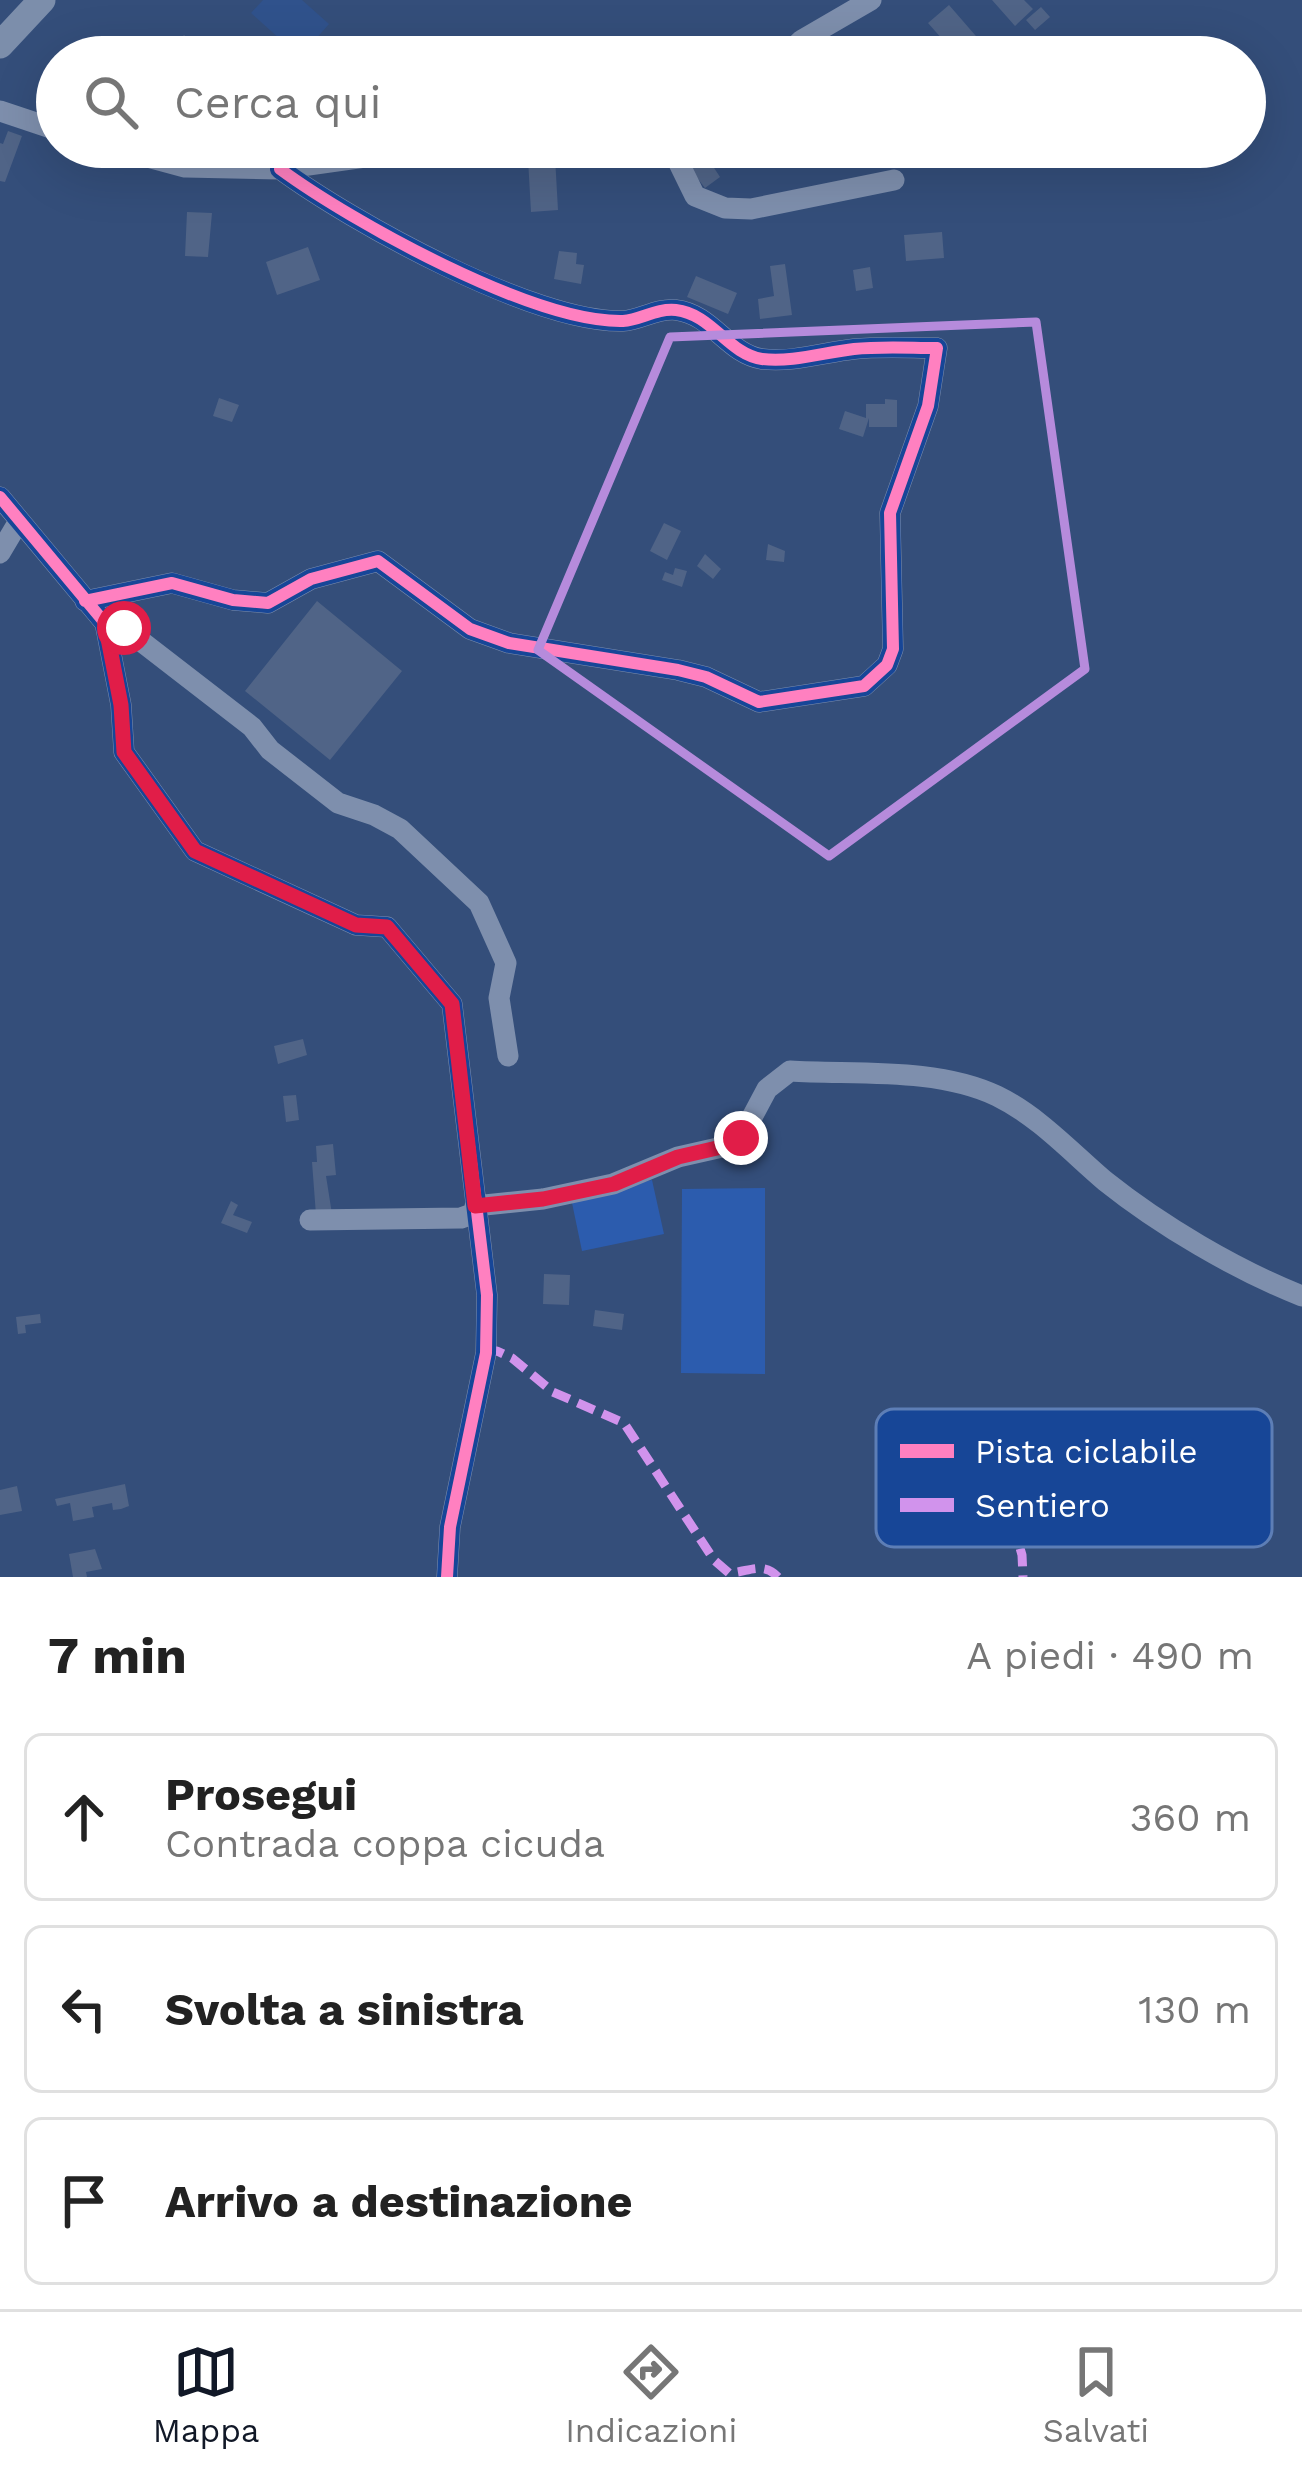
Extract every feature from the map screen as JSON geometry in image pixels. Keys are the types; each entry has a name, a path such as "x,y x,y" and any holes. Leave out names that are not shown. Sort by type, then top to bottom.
{"main road":[{"path":"0,45 42,0"}],"street":[{"path":"809,36 871,0"},
{"path":"0,111 36,123"},
{"path":"232,168 287,168"},
{"path":"681,168 695,196 725,208 751,209 894,180"},
{"path":"85,602 172,583 233,600 268,603 311,579 378,561 470,629 509,644 677,670 706,677 759,702 864,686 887,665 892,649 890,513 928,406 937,348 861,348 764,360 744,354 704,320 682,310 660,310 625,321 516,298 313,194 280,169"},
{"path":"0,497 105,623 124,628 252,727 270,750 338,803 374,814 400,829 479,903 506,963 499,998 508,1056"},
{"path":"0,553 20,521"},
{"path":"105,623 121,705 124,752 195,851 356,925 387,927 452,1004 488,1295 486,1353 450,1527 447,1577"},
{"path":"310,1220 461,1217 475,1209 614,1184 678,1157 730,1145 741,1138 767,1089 790,1072 933,1079 995,1095 1024,1112 1151,1215 1264,1280 1302,1296"}],"highlighted area":[{"path":"1036,322 1085,669 829,856 538,650 670,337"}],"shaded area":[{"path":"263,0 302,0 329,24 318,36 277,36 251,13"},
{"path":"652,1180 664,1234 582,1251 571,1198"},
{"path":"765,1188 765,1374 681,1373 682,1189"}],"building":[{"path":"992,0 1024,0 1033,9 1015,26"},
{"path":"949,5 976,36 939,36 928,23"},
{"path":"1041,7 1050,17 1035,30 1026,20"},
{"path":"8,131 22,136 5,182 0,181 0,143"},
{"path":"529,168 556,168 558,210 531,212"},
{"path":"689,168 714,168 720,177 705,188"},
{"path":"187,212 212,213 208,257 185,256"},
{"path":"942,232 944,258 906,261 904,235"},
{"path":"308,247 320,280 277,295 266,262"},
{"path":"559,251 577,253 576,264 584,265 581,284 554,279"},
{"path":"785,264 792,315 760,319 758,299 774,296 770,266"},
{"path":"870,267 873,288 856,291 853,270"},
{"path":"696,276 737,293 728,314 687,297"},
{"path":"219,398 239,405 232,422 213,416"},
{"path":"885,399 897,400 897,427 869,427 869,418 863,437 839,429 845,411 866,418 866,404 885,404"},
{"path":"664,523 681,531 667,560 650,551"},
{"path":"768,544 785,551 784,562 766,560"},
{"path":"705,554 721,569 713,579 697,566"},
{"path":"675,568 687,571 682,587 662,580 665,572 673,575"},
{"path":"317,601 402,671 330,760 245,691"},
{"path":"303,1039 307,1055 278,1064 274,1046"},
{"path":"296,1095 299,1120 286,1122 283,1096"},
{"path":"333,1144 336,1175 326,1176 332,1214 316,1215 312,1162 317,1162 316,1146"},
{"path":"231,1201 238,1205 233,1215 252,1222 247,1233 221,1223"},
{"path":"544,1274 570,1275 569,1305 543,1304"},
{"path":"595,1310 624,1314 622,1330 593,1326"},
{"path":"40,1314 41,1323 25,1325 26,1333 18,1334 16,1317"},
{"path":"125,1484 129,1506 92,1507 94,1517 73,1521 70,1503 57,1506 55,1499"},
{"path":"17,1486 22,1511 0,1515 0,1490"},
{"path":"95,1549 102,1569 86,1572 87,1577 73,1577 69,1554"}],"marked path":[{"path":"486,1353 497,1351 512,1358 553,1392 624,1423 714,1560 729,1573 761,1568 778,1577"},
{"path":"1020,1547 1023,1577"}],"cycle path":[{"path":"85,601 172,583 233,600 268,603 311,579 378,561 470,629 509,643 706,677 759,702 864,686 887,665 893,649 890,513 928,406 937,348 864,348 762,359 739,350 689,313 669,310 623,321 542,306 397,241 280,169"},
{"path":"0,497 105,623 121,705 124,752 195,851 356,925 387,927 452,1004 487,1295 486,1353 450,1527 447,1577"}],"route":[{"path":"124,628 105,623 121,705 124,752 195,851 356,925 387,927 452,1004 475,1206 543,1199 614,1184 741,1138"}]}
